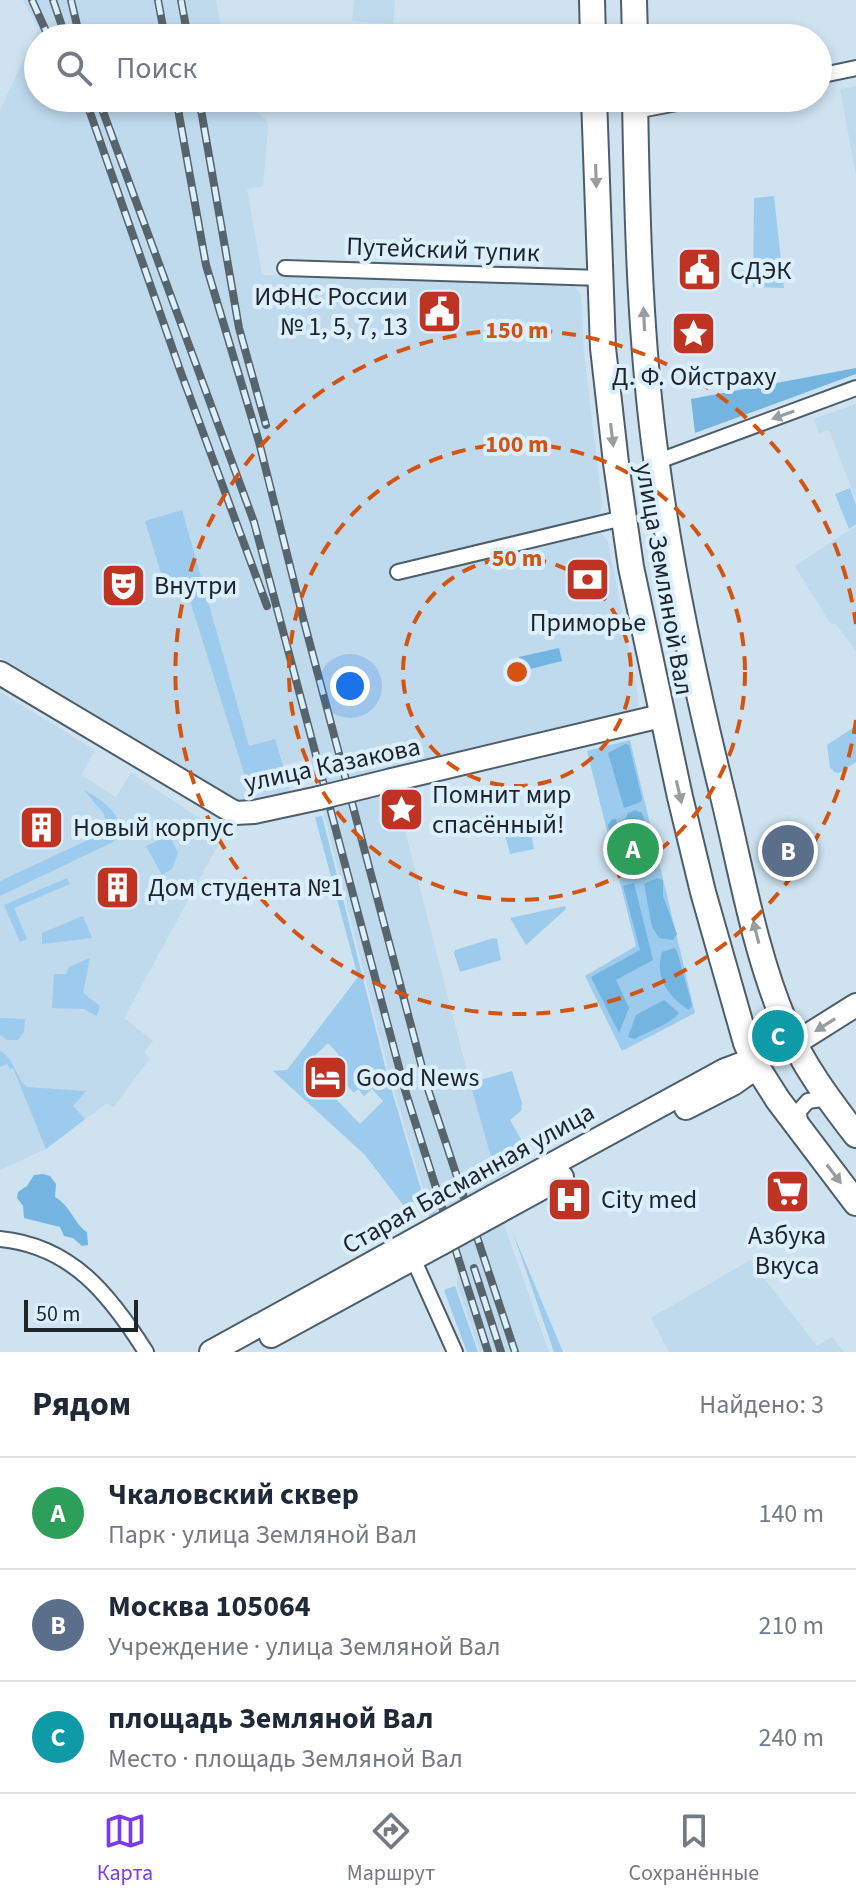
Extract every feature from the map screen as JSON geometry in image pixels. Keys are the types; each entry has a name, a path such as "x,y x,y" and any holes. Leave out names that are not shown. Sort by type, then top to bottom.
{"main road":[{"path":"592,0 593,24"},
{"path":"634,0 635,24"},
{"name":"улица Земляной Вал","path":"594,112 603,348 623,518 661,716 703,892 739,1021 755,1063 856,1203"},
{"name":"улица Земляной Вал","path":"635,112 645,352 656,462 696,687 757,934 778,1006 794,1044 856,1135"},
{"name":"улица Казакова","path":"0,673 235,813 319,798 661,716"},
{"name":"Старая Басманная улица","path":"242,1352 497,1204 733,1084 755,1063 794,1044 856,1005"},
{"name":"Старая Басманная улица","path":"211,1352 410,1252"}],"street":[{"path":"832,73 856,68"},
{"name":"Путейский тупик","path":"285,268 600,278"},
{"path":"656,462 856,388"},
{"path":"398,572 623,518"},
{"path":"739,1021 747,1031 760,1035 766,1033 779,1019 778,1006"},
{"path":"802,1131 797,1118 808,1101 822,1099 834,1106"},
{"path":"0,1239 37,1247 80,1270 106,1295 146,1352"},
{"path":"410,1252 455,1352"}],"shaded area":[{"path":"23,0 216,0 220,24 35,24"},
{"path":"354,0 395,0 393,24 352,21"},
{"path":"24,59 24,112 258,112 267,121 268,127 263,186 247,189 262,275 555,283 574,286 581,296 584,353 602,504 600,513 593,519 403,563 405,575 601,532 608,542 638,695 637,709 609,722 593,719 392,766 388,764 470,1083 499,1177 490,1185 549,1352 480,1352 457,1285 457,1259 439,1212 424,1192 389,1073 310,758 283,765 290,791 238,800 0,657 0,110"},
{"path":"856,86 856,175 840,89"},
{"path":"774,196 784,288 753,287 754,198"},
{"path":"856,368 856,374 695,433 691,399"},
{"path":"856,404 856,500 829,430 819,433 814,419"},
{"path":"850,488 856,505 856,524 849,529 835,494"},
{"path":"182,510 249,746 275,739 289,785 263,792 249,789 186,588 167,593 145,521"},
{"path":"856,526 856,652 836,624 830,623 795,566"},
{"path":"559,648 562,661 522,671 519,657"},
{"path":"0,692 95,750 81,775 116,797 131,773 224,834 124,1018 153,1041 144,1052 150,1058 113,1108 107,1103 46,1149 0,1170"},
{"path":"856,726 856,762 839,773 834,772 830,767 827,745"},
{"path":"630,740 695,1013 622,1051 585,976 636,946 587,751"},
{"path":"629,745 642,798 641,802 624,808 608,753"},
{"path":"84,790 115,814 118,837 0,896 0,881 107,829 104,814"},
{"path":"636,810 642,813 656,858 656,870 640,874 625,820 628,813"},
{"path":"322,816 387,1074 422,1193 437,1213 430,1217 417,1200 404,1206 365,1155 273,1071 287,1070 358,977 315,817","holes":["328,1043 339,1055 332,1062 338,1068 334,1072 354,1093 358,1089 364,1096 372,1089 383,1101 360,1124 304,1066"]},
{"path":"616,819 626,860 625,875 620,873 608,825"},
{"path":"530,829 534,849 510,854 505,835"},
{"path":"169,835 178,853 172,869 162,875 146,846"},
{"path":"67,878 70,884 14,908 27,939 20,942 4,905"},
{"path":"657,878 663,880 663,896 677,934 673,940 659,938 652,927 644,884"},
{"path":"634,883 653,960 616,980 629,1008 619,1033 591,977 640,950 623,886"},
{"path":"565,906 566,909 526,945 510,918"},
{"path":"83,916 92,938 42,944 42,933"},
{"path":"497,939 501,960 460,972 455,950"},
{"path":"674,948 692,1005 689,1010 670,993 660,970 662,952"},
{"path":"90,958 83,993 100,1006 97,1016 84,1009 52,1008 54,974 66,974 69,967"},
{"path":"664,1000 679,1013 635,1039 628,1037 636,1015"},
{"path":"0,1018 25,1019 24,1032 18,1040 7,1040 0,1035"},
{"path":"0,1051 9,1059 27,1087 86,1091 73,1106 85,1119 46,1149 13,1068 10,1069 7,1064 0,1067"},
{"path":"512,1071 522,1103 521,1111 510,1120 531,1157 499,1177 470,1083"},
{"path":"34,1175 50,1176 56,1184 55,1197 87,1232 88,1245 82,1246 73,1238 64,1236 60,1227 24,1218 18,1192 27,1186"},
{"path":"513,1233 563,1352 554,1352"},
{"path":"750,1260 817,1346 832,1337 844,1352 669,1352 651,1318"},
{"path":"455,1286 478,1352 467,1352 444,1290"}],"railway":[{"path":"32,0 43,24"},
{"path":"53,0 61,24"},
{"path":"71,0 77,24"},
{"path":"158,0 162,24"},
{"path":"181,0 185,24"},
{"path":"90,112 267,606"},
{"path":"103,112 254,522 405,1090 488,1352"},
{"path":"179,112 206,265 259,442 427,1086 515,1352"},
{"path":"201,112 239,328 266,425"},
{"path":"474,1268 501,1352"}],"place":[{"name":"СДЭК","path":"699,270"},
{"name":"ИФНС России № 1, 5, 7, 13","path":"439,311"},
{"name":"Д. Ф. Ойстраху","path":"694,333"},
{"name":"Приморье","path":"588,579"},
{"name":"Внутри","path":"123,585"},
{"name":"Помнит мир спасённый!","path":"401,809"},
{"name":"Новый корпус","path":"42,827"},
{"name":"Чкаловский сквер","path":"633,849"},
{"name":"Москва 105064","path":"788,851"},
{"name":"Дом студента №1","path":"117,887"},
{"name":"площадь Земляной Вал","path":"778,1036"},
{"name":"Good News","path":"325,1077"},
{"name":"Азбука Вкуса","path":"787,1192"},
{"name":"City med","path":"570,1199"}]}
